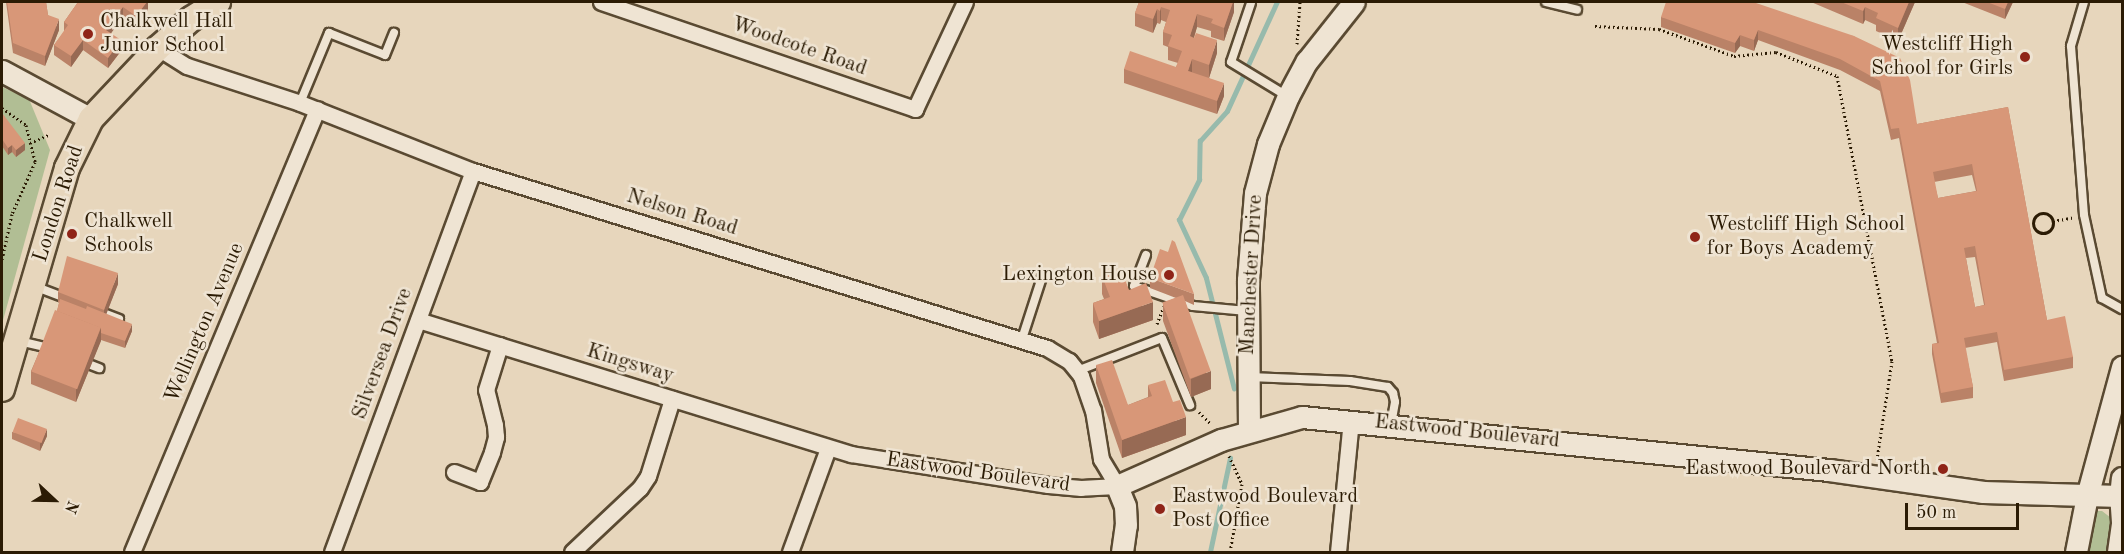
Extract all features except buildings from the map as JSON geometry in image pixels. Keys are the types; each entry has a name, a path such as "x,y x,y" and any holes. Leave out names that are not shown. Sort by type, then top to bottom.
{"main road":[{"name":"London Road","path":"2,389 67,168 91,119 158,48 191,19 218,2"}],"street":[{"name":"Woodcote Road","path":"601,2 915,109 964,2"},
{"name":"Manchester Drive","path":"1249,431 1247,377 1250,234 1255,193 1268,144 1288,96 1307,61 1354,2"},
{"name":"Nelson Road","path":"158,48 187,66 300,103 473,171 1022,339 1059,354 1077,371 1091,403 1101,459 1117,486"},
{"path":"2,70 91,119"},
{"name":"Wellington Avenue","path":"132,552 317,110"},
{"name":"Silversea Drive","path":"332,552 473,171"},
{"name":"Kingsway","path":"418,320 828,448"},
{"path":"454,472 480,483 492,452 495,431 486,390 500,345"},
{"path":"2076,552 2087,496 2122,367"},
{"path":"572,552 640,488 648,476 672,399"},
{"name":"Eastwood Boulevard","path":"828,448 1048,485 1081,488 1117,486 1221,440 1302,417 1391,424 1875,476 1983,492 2087,496 2121,487"},
{"path":"1338,552 1351,420"},
{"path":"790,552 828,448"},
{"path":"1117,486 1125,506 1126,525 1122,552"},
{"path":"2118,552 2122,522 2121,487"}],"lane":[{"path":"1546,2 1577,10"},
{"path":"2084,2 2071,46 2084,215 2102,298 2122,309"},
{"path":"1251,3 1231,62 1288,96"},
{"path":"300,103 329,33 385,55 394,33"},
{"path":"1146,255 1134,286 1200,307 1249,311"},
{"path":"1022,339 1042,277"},
{"path":"33,286 60,296"},
{"path":"106,314 119,319"},
{"path":"1077,371 1162,338 1190,405"},
{"path":"17,340 46,347"},
{"path":"1247,377 1378,384 1393,393 1395,402 1391,424"}],"path":[{"path":"1297,46 1300,2"},
{"path":"1595,26 1659,29 1734,56 1776,52 1837,76 1892,361 1875,476"},
{"path":"2,108 26,125 35,162 12,214 2,260"},
{"path":"30,143 50,135"},
{"path":"2042,213 2050,216 2053,221 2052,227 2044,232 2037,230 2034,224 2036,216 2042,213"},
{"path":"2053,221 2084,215"},
{"path":"2028,226 2034,224"},
{"path":"1157,324 1168,298"},
{"path":"1190,405 1209,421 1221,440 1242,484 1230,552"}],"green space":[{"path":"2,87 29,99 50,150 2,324"},
{"path":"2095,511 2102,511 2115,521 2112,552 2082,552"}],"waterway":[{"path":"1234,389 1206,278 1179,220 1199,180 1200,141 1227,111 1277,2"},
{"path":"1210,552 1230,458"}],"place":[{"name":"Chalkwell Hall Junior School","path":"88,34"},
{"name":"Westcliff High School for Girls","path":"2025,57"},
{"name":"Chalkwell Schools","path":"72,234"},
{"name":"Westcliff High School for Boys Academy","path":"1695,237"},
{"name":"Lexington House","path":"1169,275"},
{"name":"Eastwood Boulevard North","path":"1943,469"},
{"name":"Eastwood Boulevard Post Office","path":"1160,509"}]}
